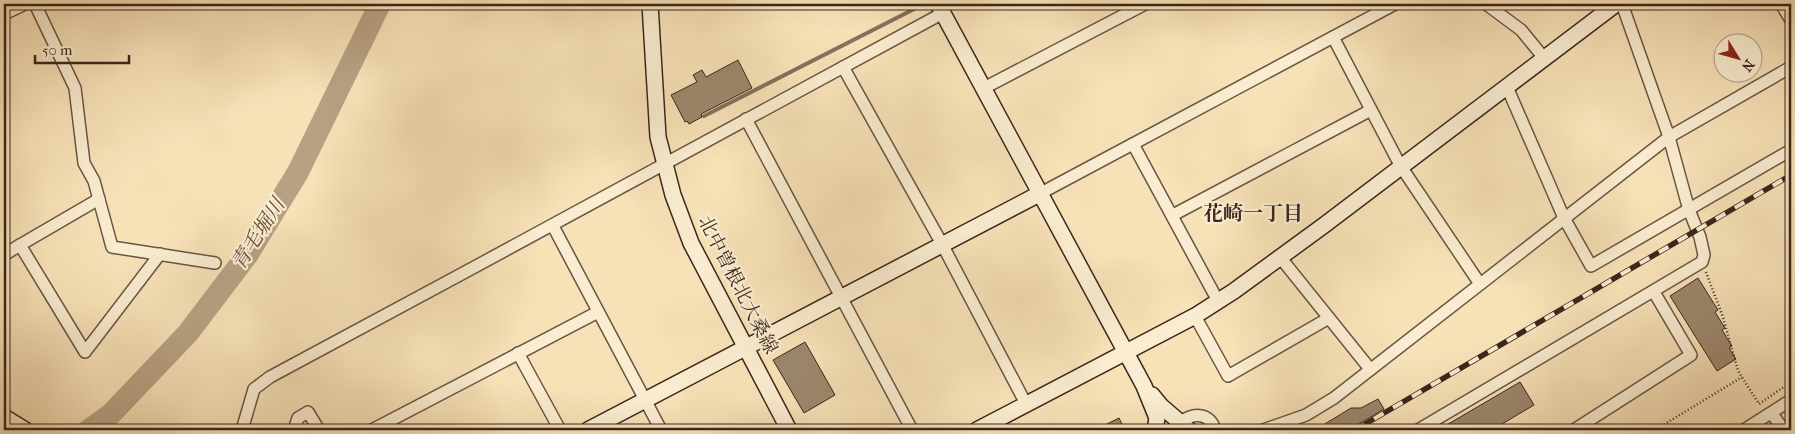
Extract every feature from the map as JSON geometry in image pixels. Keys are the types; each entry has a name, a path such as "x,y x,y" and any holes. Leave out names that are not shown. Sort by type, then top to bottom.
{"street":[{"path":"4,14 25,4"},
{"path":"35,4 75,88 84,162 94,181 112,247 216,263"},
{"name":"北中曽根北大桑線","path":"650,4 658,137 664,163 691,243 789,430"},
{"path":"984,88 1145,4"},
{"path":"588,430 1041,193 1395,4"},
{"path":"1486,4 1521,30 1544,58"},
{"path":"977,430 1195,316 1218,301 1280,257 1616,4"},
{"path":"1418,430 1702,262 1704,248 1689,210 1669,137 1622,4"},
{"path":"1781,4 1791,20"},
{"path":"242,430 254,389 270,377 553,226 664,163 842,67 941,9 1144,386 1157,418 1155,430"},
{"path":"1333,37 1400,166 1480,284"},
{"path":"842,67 942,244 1026,404"},
{"path":"1262,430 1306,415 1334,398 1669,137 1791,67"},
{"path":"1506,87 1564,218 1591,266 1791,150"},
{"path":"1173,215 1371,110"},
{"path":"746,119 912,430"},
{"path":"1133,144 1218,301"},
{"path":"4,255 99,199"},
{"path":"553,226 661,430"},
{"path":"20,245 85,352 160,254"},
{"path":"1280,257 1370,369"},
{"path":"1574,430 1691,355 1691,351 1654,292"},
{"path":"372,430 598,312"},
{"path":"1195,316 1228,376 1329,318"},
{"path":"518,354 560,430"},
{"path":"1144,386 1161,406 1185,426 1194,416 1205,417 1210,420 1215,430"},
{"path":"1744,430 1772,414 1791,400"},
{"path":"294,430 298,418 308,412 319,430"},
{"path":"1772,414 1784,430"},
{"path":"4,417 25,430"}],"lane":[{"path":"1167,430 1185,426"}],"path":[{"path":"1704,269 1723,317 1738,371 1759,404 1791,382"},
{"path":"1656,430 1742,377"}],"building":[{"path":"738,60 752,88 701,114 702,117 689,124 687,121 685,122 671,95 697,82 693,75 702,70 706,77"},
{"path":"1698,278 1718,310 1715,312 1725,328 1722,330 1732,346 1729,348 1736,359 1717,371 1670,296"},
{"path":"805,342 835,395 804,413 773,360"},
{"path":"1520,382 1534,405 1492,430 1438,430"},
{"path":"1378,399 1384,409 1349,430 1315,430 1351,408 1361,408"},
{"path":"1119,418 1125,430 1095,430"}],"waterway":[{"name":"青毛堀川","path":"89,430 110,415 188,333 248,254 298,172 380,4"},
{"path":"704,116 924,4"}],"railway":[{"path":"1355,430 1791,175"}],"district":[{"name":"花崎一丁目","path":"1253,213"}]}
